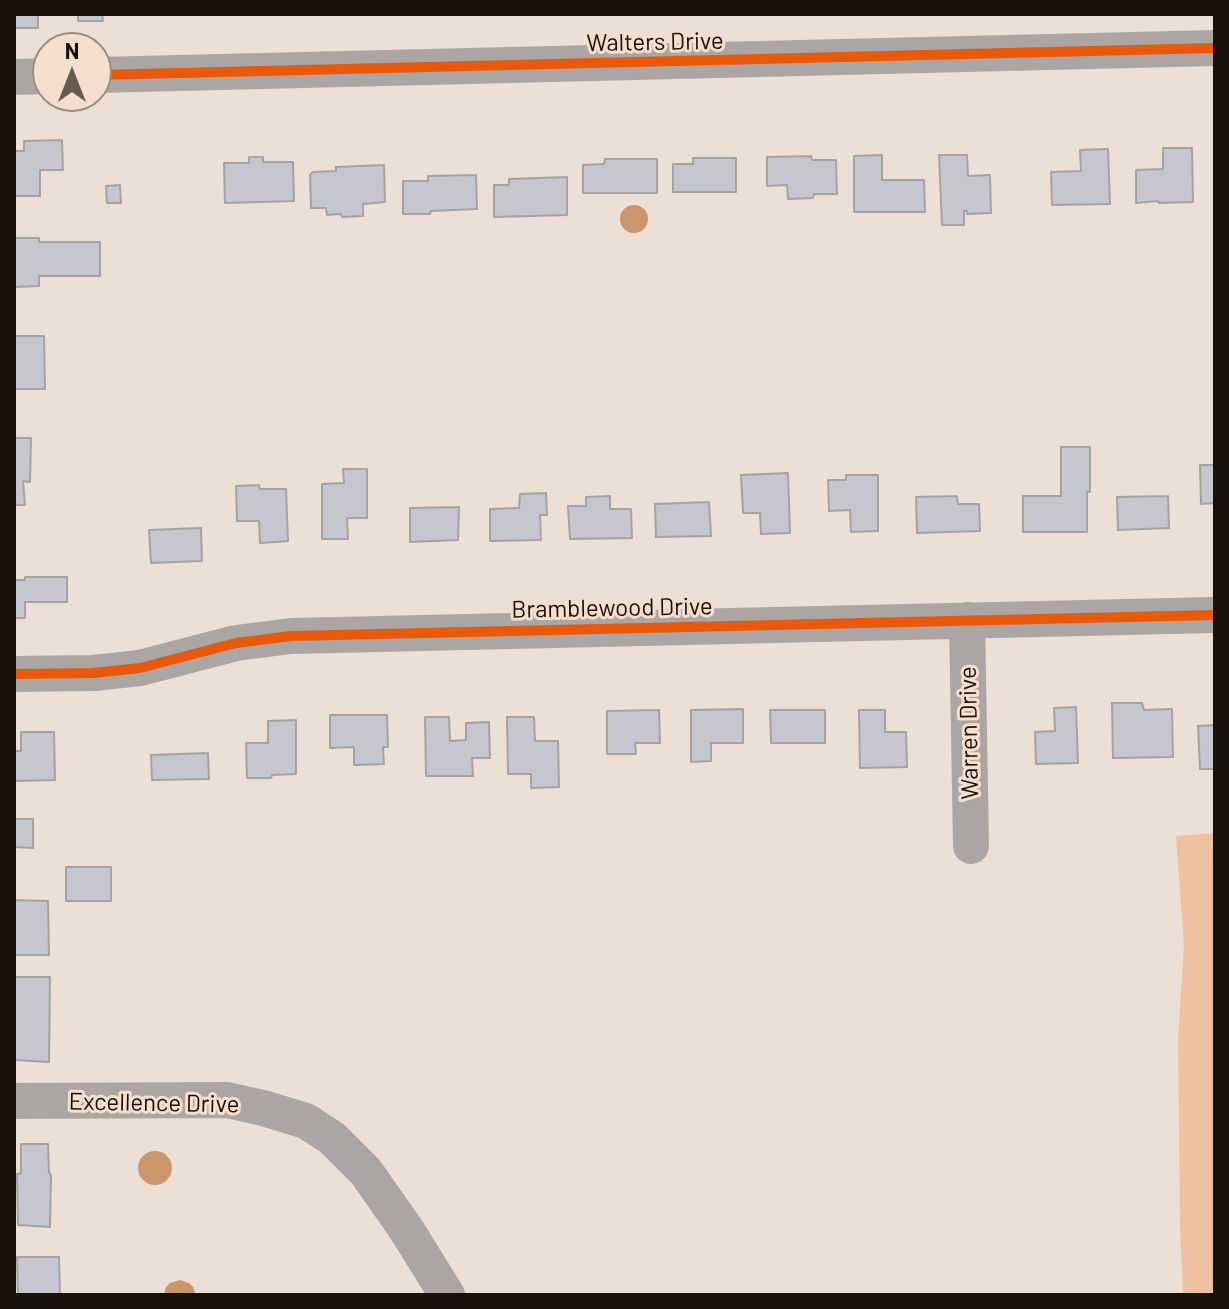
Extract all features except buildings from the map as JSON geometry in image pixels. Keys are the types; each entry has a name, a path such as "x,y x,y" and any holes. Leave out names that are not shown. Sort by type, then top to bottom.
{"street":[{"name":"Walters Drive","path":"112,75 1215,48"},
{"name":"Bramblewood Drive","path":"14,674 94,673 140,668 236,643 291,636 1215,615"},
{"name":"Warren Drive","path":"967,620 971,846"},
{"name":"Excellence Drive","path":"14,1101 227,1100 306,1121 332,1138 366,1172 447,1295"}],"shaded area":[{"path":"634,205 644,209 648,219 644,229 634,233 624,229 620,219 624,209"},
{"path":"1215,833 1215,1295 1183,1295 1178,1039 1184,945 1176,836"},
{"path":"155,1151 167,1156 172,1168 167,1180 155,1185 143,1180 138,1168 143,1156"},
{"path":"180,1280 189,1283 196,1295 164,1295 170,1283"}],"cycle path":[{"path":"112,75 1215,48"},
{"path":"14,674 94,673 140,668 236,643 291,636 1215,615"}]}
